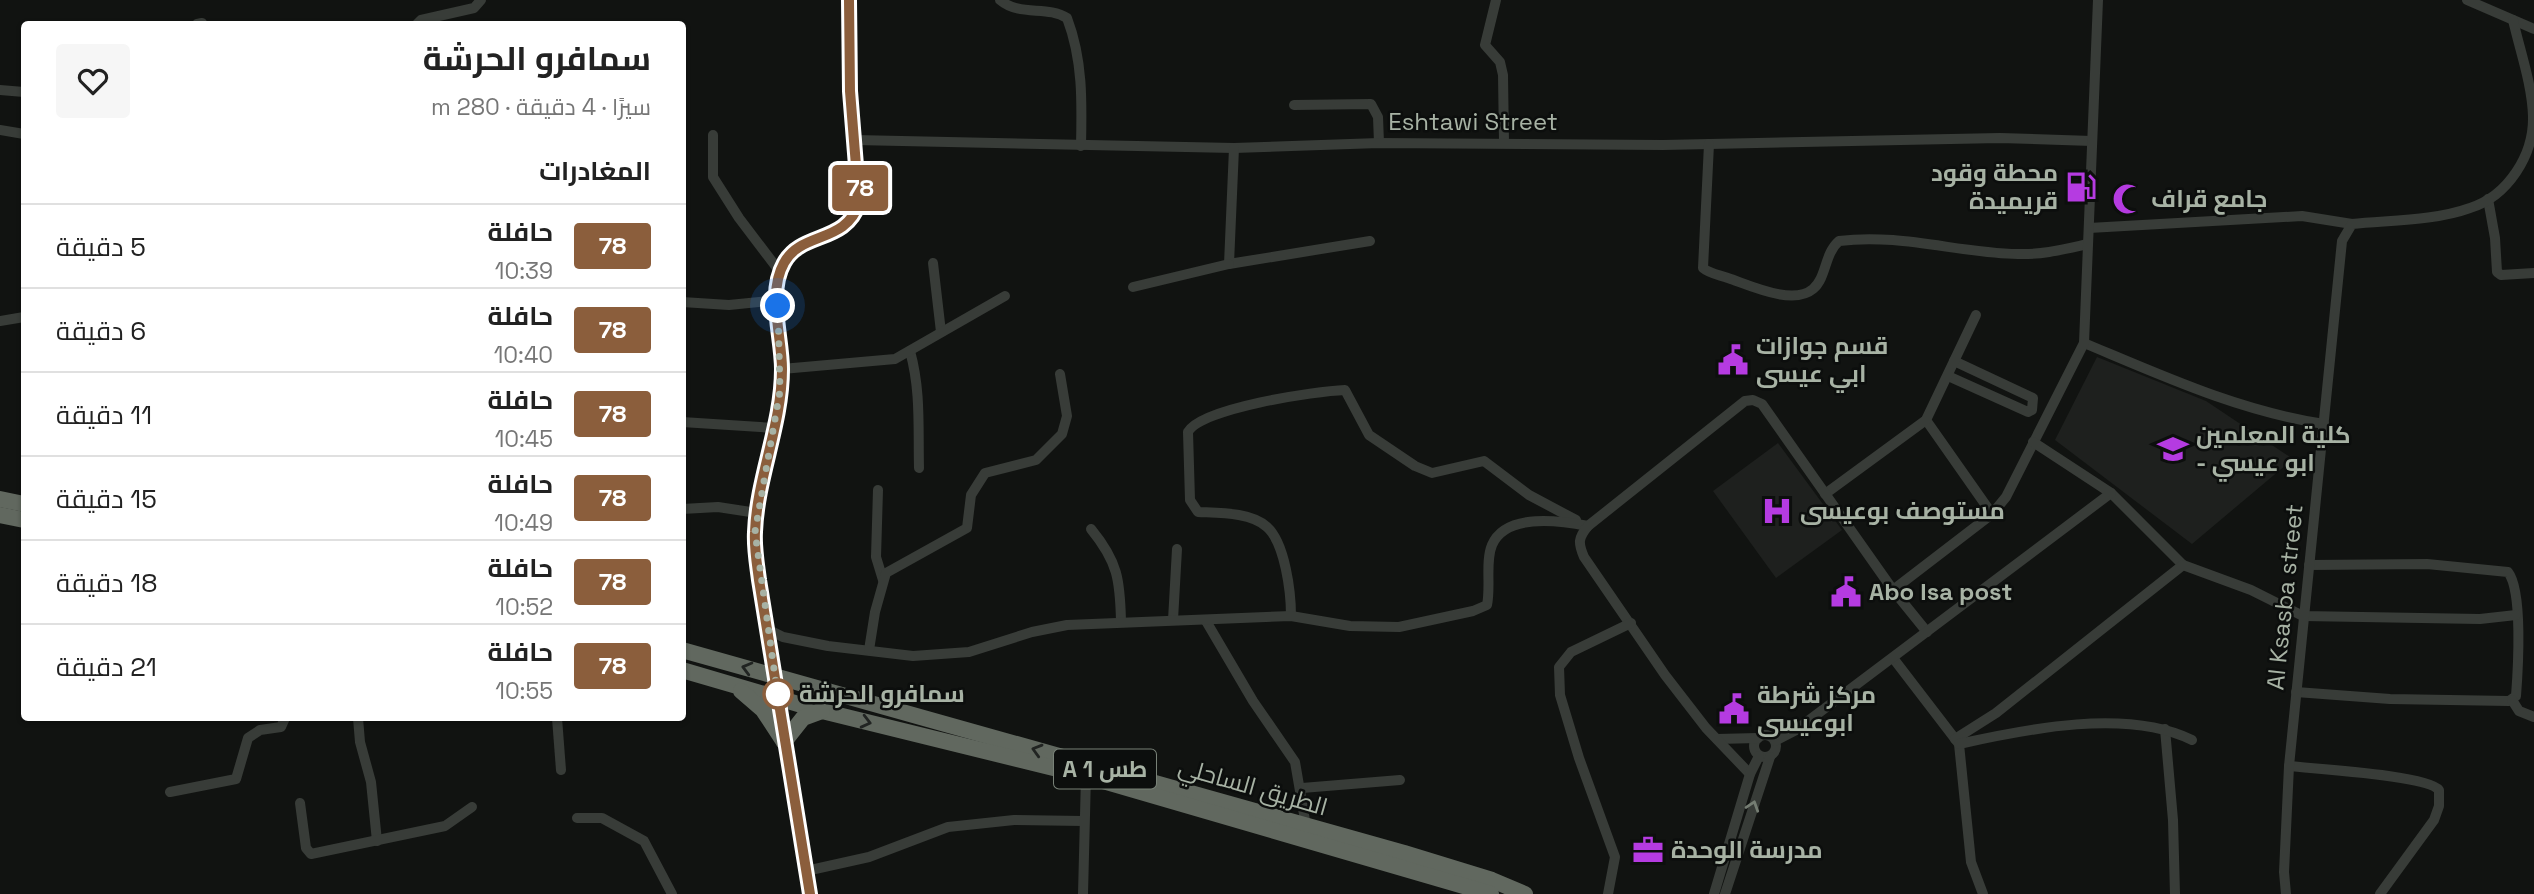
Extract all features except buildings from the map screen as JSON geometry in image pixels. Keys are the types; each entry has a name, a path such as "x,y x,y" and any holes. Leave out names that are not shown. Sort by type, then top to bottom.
{"highway":[{"path":"0,499 21,503"},
{"path":"0,515 21,519"},
{"name":"الطريق الساحلي","path":"686,651 1306,826 1492,880 1525,894"},
{"name":"الطريق الساحلي","path":"686,671 822,711 1086,776 1467,890 1491,894"},
{"path":"734,686 763,710 784,742 795,725 822,711"}],"street":[{"path":"420,21 474,8 481,0"},
{"path":"810,894 755,546 757,513 775,428 782,369 778,300 780,272 790,254 799,247 827,236 854,219 860,190 848,53 849,0"},
{"path":"1000,0 1016,10 1067,18 1074,35 1083,88 1081,146"},
{"path":"1496,0 1485,45 1500,62 1503,75 1504,142"},
{"path":"1893,590 1992,514 2006,497 2084,343 2098,0"},
{"path":"2469,0 2534,29"},
{"path":"2089,228 2302,216 2352,223 2470,209 2488,199 2518,170 2527,154 2532,130 2531,101 2513,20"},
{"path":"0,90 21,92"},
{"path":"1294,105 1371,104 1378,117 1379,143"},
{"path":"0,130 21,134"},
{"path":"713,135 713,177 739,218 780,272"},
{"name":"Eshtawi Street","path":"855,140 1234,148 1379,143 1709,144 2000,138 2092,141"},
{"path":"1709,144 1703,268 1761,292 1801,295 1811,291 1821,277 1831,248 1839,241 1856,239 1925,242 2016,254 2039,254 2088,244"},
{"path":"1229,264 1234,148"},
{"path":"2488,199 2496,238 2497,272 2501,275 2534,273"},
{"name":"Al Ksasba street","path":"2286,894 2284,863 2289,766 2303,615 2342,241 2352,223"},
{"path":"1133,287 1229,264 1370,242"},
{"path":"933,263 941,332"},
{"path":"782,369 895,359 1005,296"},
{"path":"686,302 712,305 778,300"},
{"path":"1825,494 1926,421 1976,315"},
{"path":"0,321 21,318"},
{"path":"2084,343 2213,396 2276,416 2324,424"},
{"path":"910,351 918,380 919,468"},
{"path":"1948,376 2028,412 2032,410 2033,398 1954,361"},
{"path":"869,650 883,580 895,565 967,528 971,495 985,473 1036,460 1062,434 1067,416 1060,374"},
{"path":"1291,616 1287,576 1274,536 1266,525 1226,513 1198,512 1189,500 1188,432 1193,424 1207,417 1271,400 1345,390 1369,435 1415,466 1432,473 1483,461 1529,495 1588,526"},
{"path":"1750,774 1717,739 1665,675 1584,557 1578,544 1588,526 1745,401 1753,400 1762,404 1893,590 1927,632"},
{"path":"1926,421 1992,514"},
{"path":"686,422 775,428"},
{"path":"2033,442 2111,493 2183,565 2251,590 2303,615 2480,619 2515,615"},
{"path":"878,490 876,557 883,580"},
{"path":"1775,741 1796,730 2111,493"},
{"path":"686,509 718,507 757,513"},
{"path":"767,629 796,640 913,656 969,652 1032,632 1121,621 1206,621 1291,616 1350,626 1399,627 1473,611 1487,605 1492,545 1500,534 1521,523 1553,519 1588,526"},
{"path":"1091,529 1109,551 1120,585 1121,621"},
{"path":"1173,620 1177,549"},
{"path":"2296,692 2389,699 2512,700 2516,696 2518,677 2519,635 2514,583 2503,570 2427,564 2309,565"},
{"path":"1957,741 2183,565"},
{"path":"1206,621 1295,762 1302,788 1306,826"},
{"path":"1608,894 1615,857 1564,708 1559,667 1571,652 1631,623"},
{"path":"1893,658 1957,741 1971,862 1983,894"},
{"path":"2512,700 2519,711 2534,717"},
{"path":"170,792 236,779 248,738 260,730 281,727 284,721"},
{"path":"358,721 360,741 371,782 377,841"},
{"path":"557,721 561,770"},
{"path":"1957,741 2111,723 2165,729 2192,740"},
{"path":"2165,729 2173,820 2175,894"},
{"path":"1717,739 1758,738 1767,735 1775,741 1776,750 1761,755 1735,757"},
{"path":"1725,894 1761,755 1754,744 1758,738"},
{"path":"1714,894 1750,774 1761,755"},
{"path":"2289,766 2429,783 2438,790 2439,806 2434,820 2380,894"},
{"path":"1083,894 1086,776"},
{"path":"1302,788 1400,780"},
{"path":"300,803 306,848 311,854 445,826 472,807"},
{"path":"577,818 602,818 644,841 673,894"},
{"path":"806,871 869,856 948,827 990,821 1083,821"}],"shaded area":[{"name":"كلية المعلمين - ابو عيسي","path":"2097,357 2206,401 2293,459 2192,544 2055,440"},
{"name":"مستوصف بوعيسى","path":"1778,443 1842,530 1776,578 1713,491"}],"bus line":[{"name":"78","path":"810,894 759,580 755,532 780,391 780,272 790,254 799,247 841,229 854,219 859,203 848,53 849,0"}],"place":[{"name":"محطة وقود قريميدة","path":"2081,187"},
{"name":"جامع قراف","path":"2128,199"},
{"name":"قسم جوازات ابي عيسى","path":"1733,360"},
{"name":"كلية المعلمين - ابو عيسي","path":"2173,449"},
{"name":"مستوصف بوعيسى","path":"1777,511"},
{"name":"Abo Isa post","path":"1846,592"},
{"name":"سمافرو الحرشة","path":"778,694"},
{"name":"مركز شرطة ابوعيسى","path":"1734,709"},
{"name":"مدرسة الوحدة","path":"1648,850"}],"route":[{"path":"778,306 782,369 780,391 755,532 756,560 778,698 778,694"}]}
